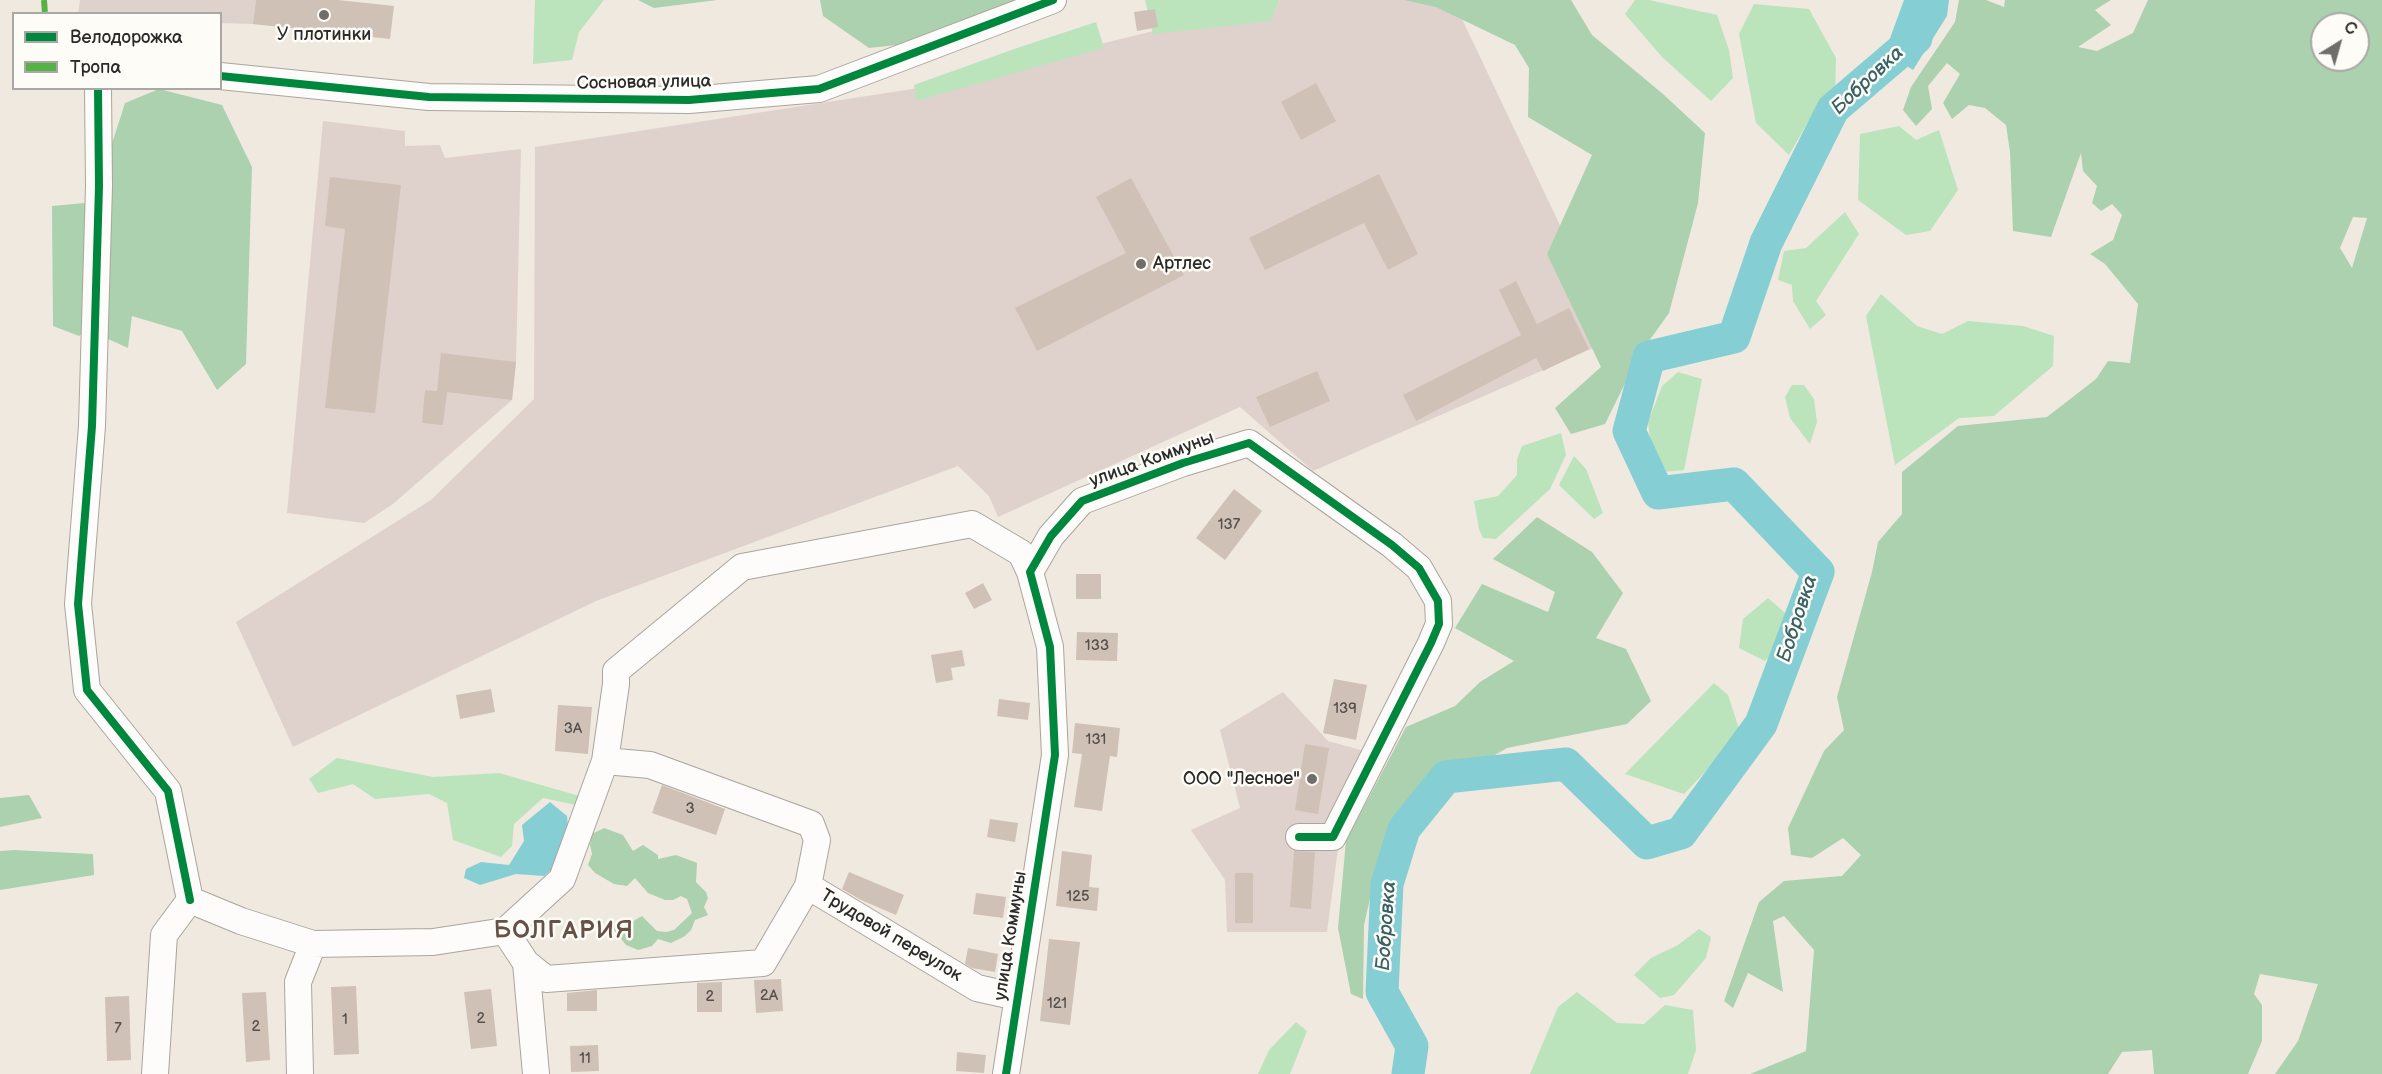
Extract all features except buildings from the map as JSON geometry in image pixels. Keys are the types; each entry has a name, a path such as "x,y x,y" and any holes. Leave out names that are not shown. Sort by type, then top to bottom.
{"street":[{"name":"Сосновая улица","path":"222,76 429,97 689,100 819,89 1053,0"},
{"path":"98,90 99,186 92,426 78,604 87,690 168,791 190,900 164,934 155,1074"},
{"name":"улица Коммуны","path":"1006,1074 1055,755 1050,646 1030,572 1051,536 1082,501 1183,463 1249,443 1392,545 1419,568 1438,601 1439,624 1431,644 1333,837 1299,837"},
{"path":"190,900 241,921 313,944 433,942 505,931 562,879 606,761 616,671 742,567 972,524 1022,553 1030,572"},
{"path":"606,761 650,765 811,824 817,840 808,886"},
{"name":"Трудовой переулок","path":"526,963 546,979 763,963 808,886 977,988 1017,997"},
{"path":"505,931 526,963 536,1074"},
{"path":"300,1074 298,982 313,944"}],"shaded area":[{"path":"80,0 256,0 253,24 222,23 222,12 78,12"},
{"name":"Артлес","path":"1281,0 1453,0 1614,339 1313,471 1240,407 998,517 989,496 958,466 596,601 293,747 236,622 431,500 534,399 535,147 919,88"},
{"path":"323,121 405,131 405,146 440,145 445,158 521,149 516,362 512,400 393,504 364,523 287,513"},
{"name":"ООО \"Лесное\"","path":"1283,692 1328,741 1382,756 1339,841 1327,932 1227,932 1225,880 1191,830 1240,808 1220,730"}],"green space":[{"path":"535,0 604,0 579,32 572,60 533,64"},
{"path":"638,0 717,0 654,8"},
{"path":"820,0 1017,0 906,44 869,48 823,16"},
{"path":"1145,0 1279,0 1271,21 1153,34"},
{"path":"1404,0 1571,0 1592,35 1663,94 1705,133 1698,203 1669,313 1639,355 1605,424 1571,434 1555,408 1601,367 1547,254 1592,155 1528,117 1529,68 1515,45 1436,7"},
{"path":"1635,0 1649,0 1717,15 1729,50 1733,78 1711,101 1662,57 1625,14"},
{"path":"1959,0 1986,0 2004,7 2005,0 2111,0 2095,10 2111,25 2078,47 2097,51 2133,33 2148,0 2382,0 2382,1074 2275,1074 2298,1041 2318,984 2260,974 2254,994 2262,1005 2262,1041 2248,1074 2154,1074 2152,1050 2122,1052 2108,1074 1750,1074 1806,1051 1814,950 1784,916 1773,921 1783,992 1748,973 1733,1008 1724,1001 1759,902 1784,881 1842,876 1861,855 1843,838 1812,858 1791,855 1788,828 1824,751 1844,730 1837,697 1872,572 1878,542 1902,514 1902,472 1958,426 2047,417 2096,379 2108,361 2130,363 2138,304 2105,264 2090,254 2113,240 2122,215 2112,204 2101,211 2092,203 2097,186 2083,171 2081,153 2051,237 2013,231 2010,152 2006,125 1985,108 1969,105 1952,119 1943,103 1960,74 1947,63 1928,86 1932,109 1916,126 1903,110 1911,87 1955,22","holes":["2353,217 2367,218 2352,268 2340,248"]},
{"path":"1754,4 1809,9 1836,58 1835,97 1808,122 1789,155 1756,123 1739,34"},
{"path":"1096,22 1104,48 916,101 914,85"},
{"path":"157,90 163,90 222,105 252,167 246,364 217,390 182,331 132,316 128,348 106,338 109,153 125,103"},
{"path":"1899,126 1916,140 1939,130 1958,190 1930,231 1906,235 1858,200 1860,134"},
{"path":"85,203 86,330 79,336 53,326 52,206"},
{"path":"1845,212 1859,234 1816,301 1826,315 1810,329 1793,301 1792,285 1778,280 1784,251 1806,248"},
{"path":"1881,294 1917,326 1942,334 1968,321 2023,326 2054,336 2053,366 1994,416 1959,418 1895,465 1866,316"},
{"path":"1678,372 1702,379 1684,470 1664,472 1652,454 1648,422 1662,386"},
{"path":"1792,385 1804,385 1814,399 1817,422 1810,444 1790,418 1785,397"},
{"path":"1561,433 1566,455 1550,489 1496,539 1483,538 1474,501 1498,496 1517,475 1517,459 1522,446"},
{"path":"1574,456 1586,469 1603,513 1594,519 1559,485"},
{"path":"1537,517 1592,552 1623,593 1596,638 1626,649 1651,701 1627,724 1507,748 1481,763 1441,764 1402,817 1377,867 1364,925 1363,999 1351,994 1338,928 1346,841 1406,727 1455,706 1480,682 1514,661 1455,628 1482,584 1548,612 1555,592 1493,559"},
{"path":"1768,598 1791,618 1782,646 1765,661 1739,648 1743,619"},
{"path":"1714,683 1728,695 1741,735 1684,794 1625,774"},
{"path":"337,758 433,777 499,773 590,799 581,806 543,798 514,824 512,846 501,857 453,840 447,803 429,794 375,799 353,784 318,793 309,779"},
{"path":"29,795 42,818 0,827 0,798"},
{"path":"604,828 623,835 633,851 643,845 658,855 658,859 676,855 697,863 696,882 706,892 708,898 704,907 708,915 695,920 691,930 685,936 671,943 658,939 652,946 638,950 626,945 613,929 619,920 623,927 642,916 657,931 666,932 674,930 692,913 687,899 681,896 673,900 665,900 648,893 635,878 627,886 614,884 595,873 588,865 592,854 590,845 592,834"},
{"path":"0,851 93,854 94,875 0,890"},
{"path":"1699,929 1711,937 1706,958 1674,995 1660,998 1634,975 1651,958 1678,945"},
{"path":"1577,992 1617,1023 1644,1024 1665,1005 1693,1010 1696,1050 1688,1074 1530,1074 1558,1007"},
{"path":"1296,1022 1307,1031 1290,1074 1258,1074 1269,1050"}],"water":[{"path":"1904,0 1949,0 1947,16 1913,70 1885,52"},
{"path":"550,802 567,816 569,838 566,857 544,876 516,874 480,885 464,878 466,869 481,862 509,865 524,841 522,825"}],"waterway":[{"name":"Бобровка","path":"1408,1074 1412,1046 1382,992 1387,884 1404,829 1446,777 1566,764 1647,843 1681,833 1761,724 1818,572 1734,484 1658,493 1629,431 1649,357 1734,337 1766,243 1833,109 1916,38 1921,0"}],"marked path":[{"path":"44,0 45,12"}],"cycle path":[{"path":"222,76 429,97 689,100 819,89 1053,0"},
{"path":"98,90 99,186 92,426 78,604 87,690 168,791 190,900"},
{"path":"1006,1074 1055,755 1050,647 1030,572 1051,536 1082,501 1183,463 1249,443 1392,545 1419,568 1438,601 1439,624 1431,643 1333,837 1299,837"}],"place":[{"name":"У плотинки","path":"324,15"},
{"name":"Артлес","path":"1141,264"},
{"name":"ООО \"Лесное\"","path":"1312,779"}],"district":[{"name":"БОЛГАРИЯ","path":"564,932"}]}
